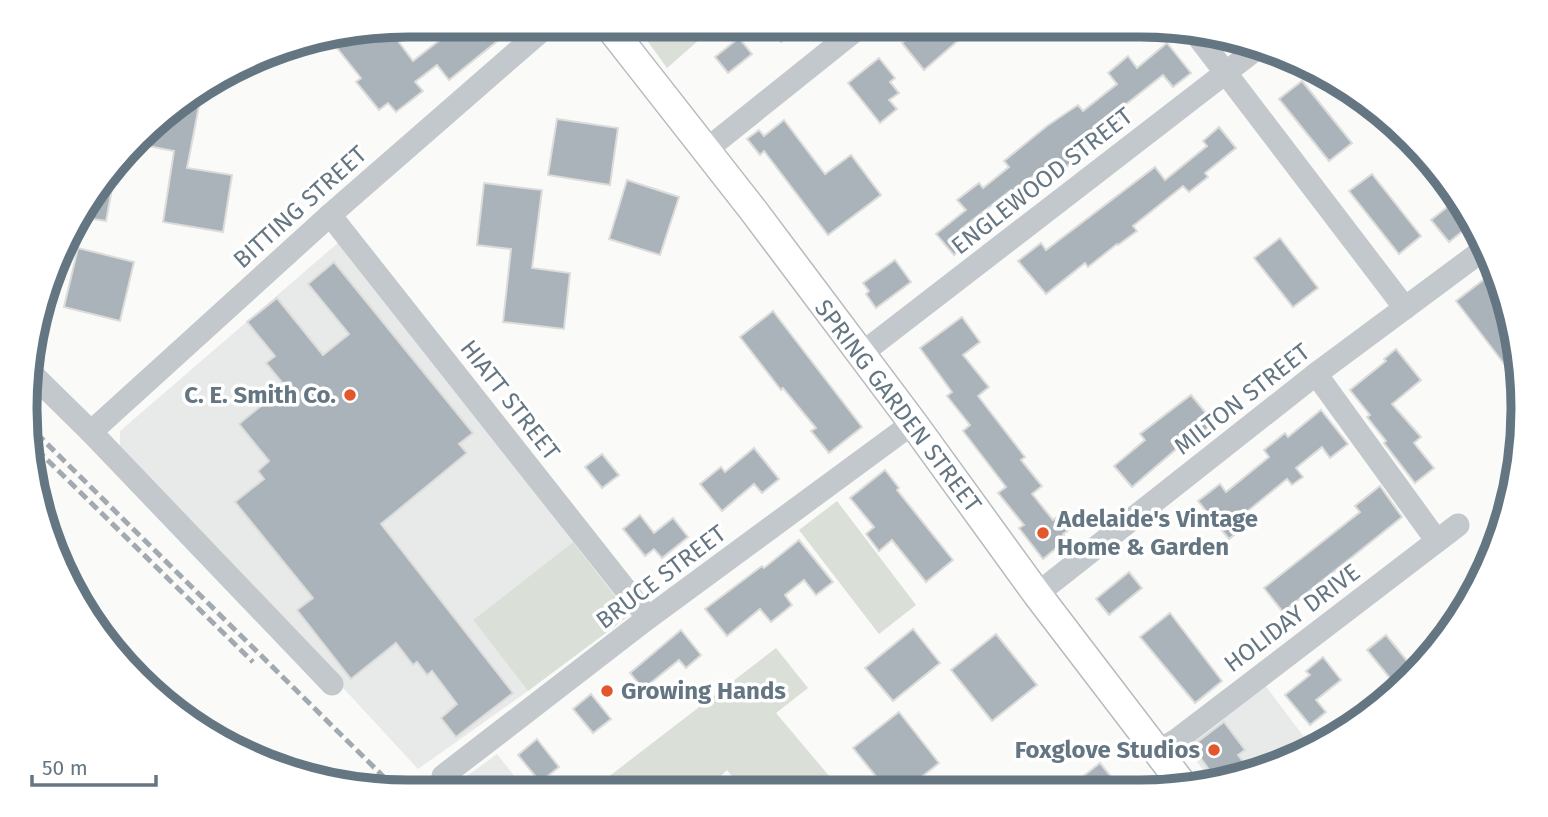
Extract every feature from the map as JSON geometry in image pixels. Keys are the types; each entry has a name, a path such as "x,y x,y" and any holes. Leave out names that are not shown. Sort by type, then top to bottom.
{"main road":[{"name":"SPRING GARDEN STREET","path":"617,37 861,354 1037,594 1178,778"}],"street":[{"name":"BITTING STREET","path":"91,432 330,215 534,37"},
{"path":"706,150 847,37"},
{"path":"1202,42 1405,308"},
{"name":"ENGLEWOOD STREET","path":"861,354 1250,53"},
{"name":"HIATT STREET","path":"330,215 648,618"},
{"name":"MILTON STREET","path":"1037,594 1316,373 1478,254"},
{"path":"1316,373 1437,541"},
{"path":"38,380 332,684"},
{"name":"BRUCE STREET","path":"454,780 648,618 913,423"},
{"name":"HOLIDAY DRIVE","path":"1157,751 1178,738 1458,525"}],"shaded area":[{"path":"645,37 702,37 667,68"},
{"path":"339,242 573,542 473,620 528,691 418,769 120,446 120,431"},
{"path":"837,501 916,605 879,634 799,530"},
{"path":"573,542 630,615 528,691 473,620"},
{"path":"776,648 808,688 776,713 833,780 735,780 727,770 717,780 604,780"},
{"path":"1262,681 1307,740 1259,761 1206,774 1186,746"},
{"path":"497,754 517,780 461,780"}],"building":[{"path":"444,37 501,38 449,80 437,65 415,82 423,91 396,112 388,103 379,110 356,82 361,78 334,44 395,38 413,61"},
{"path":"909,37 962,37 924,70 902,43"},
{"path":"739,38 752,54 728,73 715,57"},
{"path":"1167,43 1191,73 1173,87 1163,75 1120,109 1125,116 1073,158 1075,160 1058,174 1050,163 1013,192 1011,190 960,230 970,242 954,255 936,234 966,210 957,200 979,183 983,188 1009,167 1004,161 1047,126 1078,105 1083,111 1117,84 1108,73 1128,56 1137,68"},
{"path":"879,58 895,78 890,82 899,93 889,100 897,109 880,123 848,83"},
{"path":"1302,81 1352,143 1329,161 1279,99"},
{"path":"200,101 187,168 232,175 223,232 163,222 174,151 146,146"},
{"path":"557,119 618,128 610,185 548,175"},
{"path":"784,120 825,174 851,155 881,195 828,235 764,151 760,155 747,139 759,130 764,136"},
{"path":"1219,127 1236,148 1205,173 1208,177 1189,192 1183,186 1133,226 1137,231 1088,267 1085,263 1046,294 1018,261 1041,243 1046,250 1155,167 1165,180 1207,146 1203,141"},
{"path":"1372,174 1421,236 1399,254 1349,191"},
{"path":"627,180 679,197 660,255 609,239"},
{"path":"113,183 106,221 90,218"},
{"path":"484,183 542,190 532,268 570,273 564,329 503,322 511,249 477,245"},
{"path":"1450,205 1465,229 1449,242 1431,220"},
{"path":"1280,238 1318,288 1293,307 1254,258"},
{"path":"78,248 134,262 120,321 64,307"},
{"path":"895,260 911,282 876,308 866,294 869,291 863,283"},
{"path":"334,262 473,433 459,444 467,453 381,524 513,693 456,737 441,718 457,704 432,671 427,675 417,662 413,665 396,643 351,679 297,610 313,598 235,502 264,479 258,471 269,461 239,424 285,386 266,363 275,356 247,322 277,298 323,355 349,334 308,284"},
{"path":"1487,277 1499,312 1509,370 1456,301"},
{"path":"773,311 862,427 829,453 811,431 816,428 783,388 781,390 740,337"},
{"path":"962,317 980,342 963,355 989,387 978,396 1025,457 1021,460 1042,486 1032,494 1053,520 1062,513 1073,527 1063,534 1065,537 1058,542 1060,545 1043,559 1019,528 1024,525 998,493 1006,487 963,431 970,425 947,396 952,392 920,348"},
{"path":"1396,349 1421,380 1392,404 1421,437 1414,443 1434,468 1415,483 1384,443 1386,441 1367,417 1370,415 1350,390 1386,361 1384,359"},
{"path":"1191,395 1214,423 1198,437 1195,433 1132,487 1114,466 1145,440 1140,434"},
{"path":"1321,410 1348,444 1330,458 1322,447 1296,468 1303,477 1292,485 1287,479 1244,514 1250,522 1229,539 1198,501 1220,484 1226,492 1269,457 1264,450 1285,433 1288,437"},
{"path":"754,448 779,479 762,493 754,484 722,511 700,484 721,467 725,472"},
{"path":"602,454 619,475 602,488 585,467"},
{"path":"885,470 899,488 897,490 953,560 926,582 892,540 879,551 866,534 874,527 850,498"},
{"path":"1380,486 1402,517 1283,612 1264,588 1360,512 1355,506"},
{"path":"640,515 654,533 673,518 688,537 662,558 654,549 645,556 623,529"},
{"path":"799,540 833,582 816,595 804,580 785,595 792,605 771,622 760,609 727,636 705,609"},
{"path":"1129,572 1142,588 1109,615 1096,599"},
{"path":"1170,613 1222,681 1195,703 1140,637"},
{"path":"913,629 940,663 893,701 865,668"},
{"path":"681,630 701,655 686,668 679,660 643,689 630,673"},
{"path":"996,634 1037,685 992,721 951,670"},
{"path":"1386,635 1409,664 1392,681 1367,650"},
{"path":"1323,657 1341,680 1316,700 1326,712 1310,725 1285,695 1310,675 1306,671"},
{"path":"591,694 611,719 593,733 573,709"},
{"path":"899,712 939,763 918,780 879,780 853,748"},
{"path":"1224,722 1245,750 1238,755 1246,765 1212,773 1192,746"},
{"path":"537,739 559,767 543,780 538,780 518,755"},
{"path":"1100,763 1114,780 1079,780"}],"railway":[{"path":"38,435 386,779"},
{"path":"40,452 253,662"}],"place":[{"name":"C. E. Smith Co.","path":"350,395"},
{"name":"Adelaide's Vintage Home & Garden","path":"1043,533"},
{"name":"Growing Hands","path":"607,691"},
{"name":"Foxglove Studios","path":"1214,750"}]}
